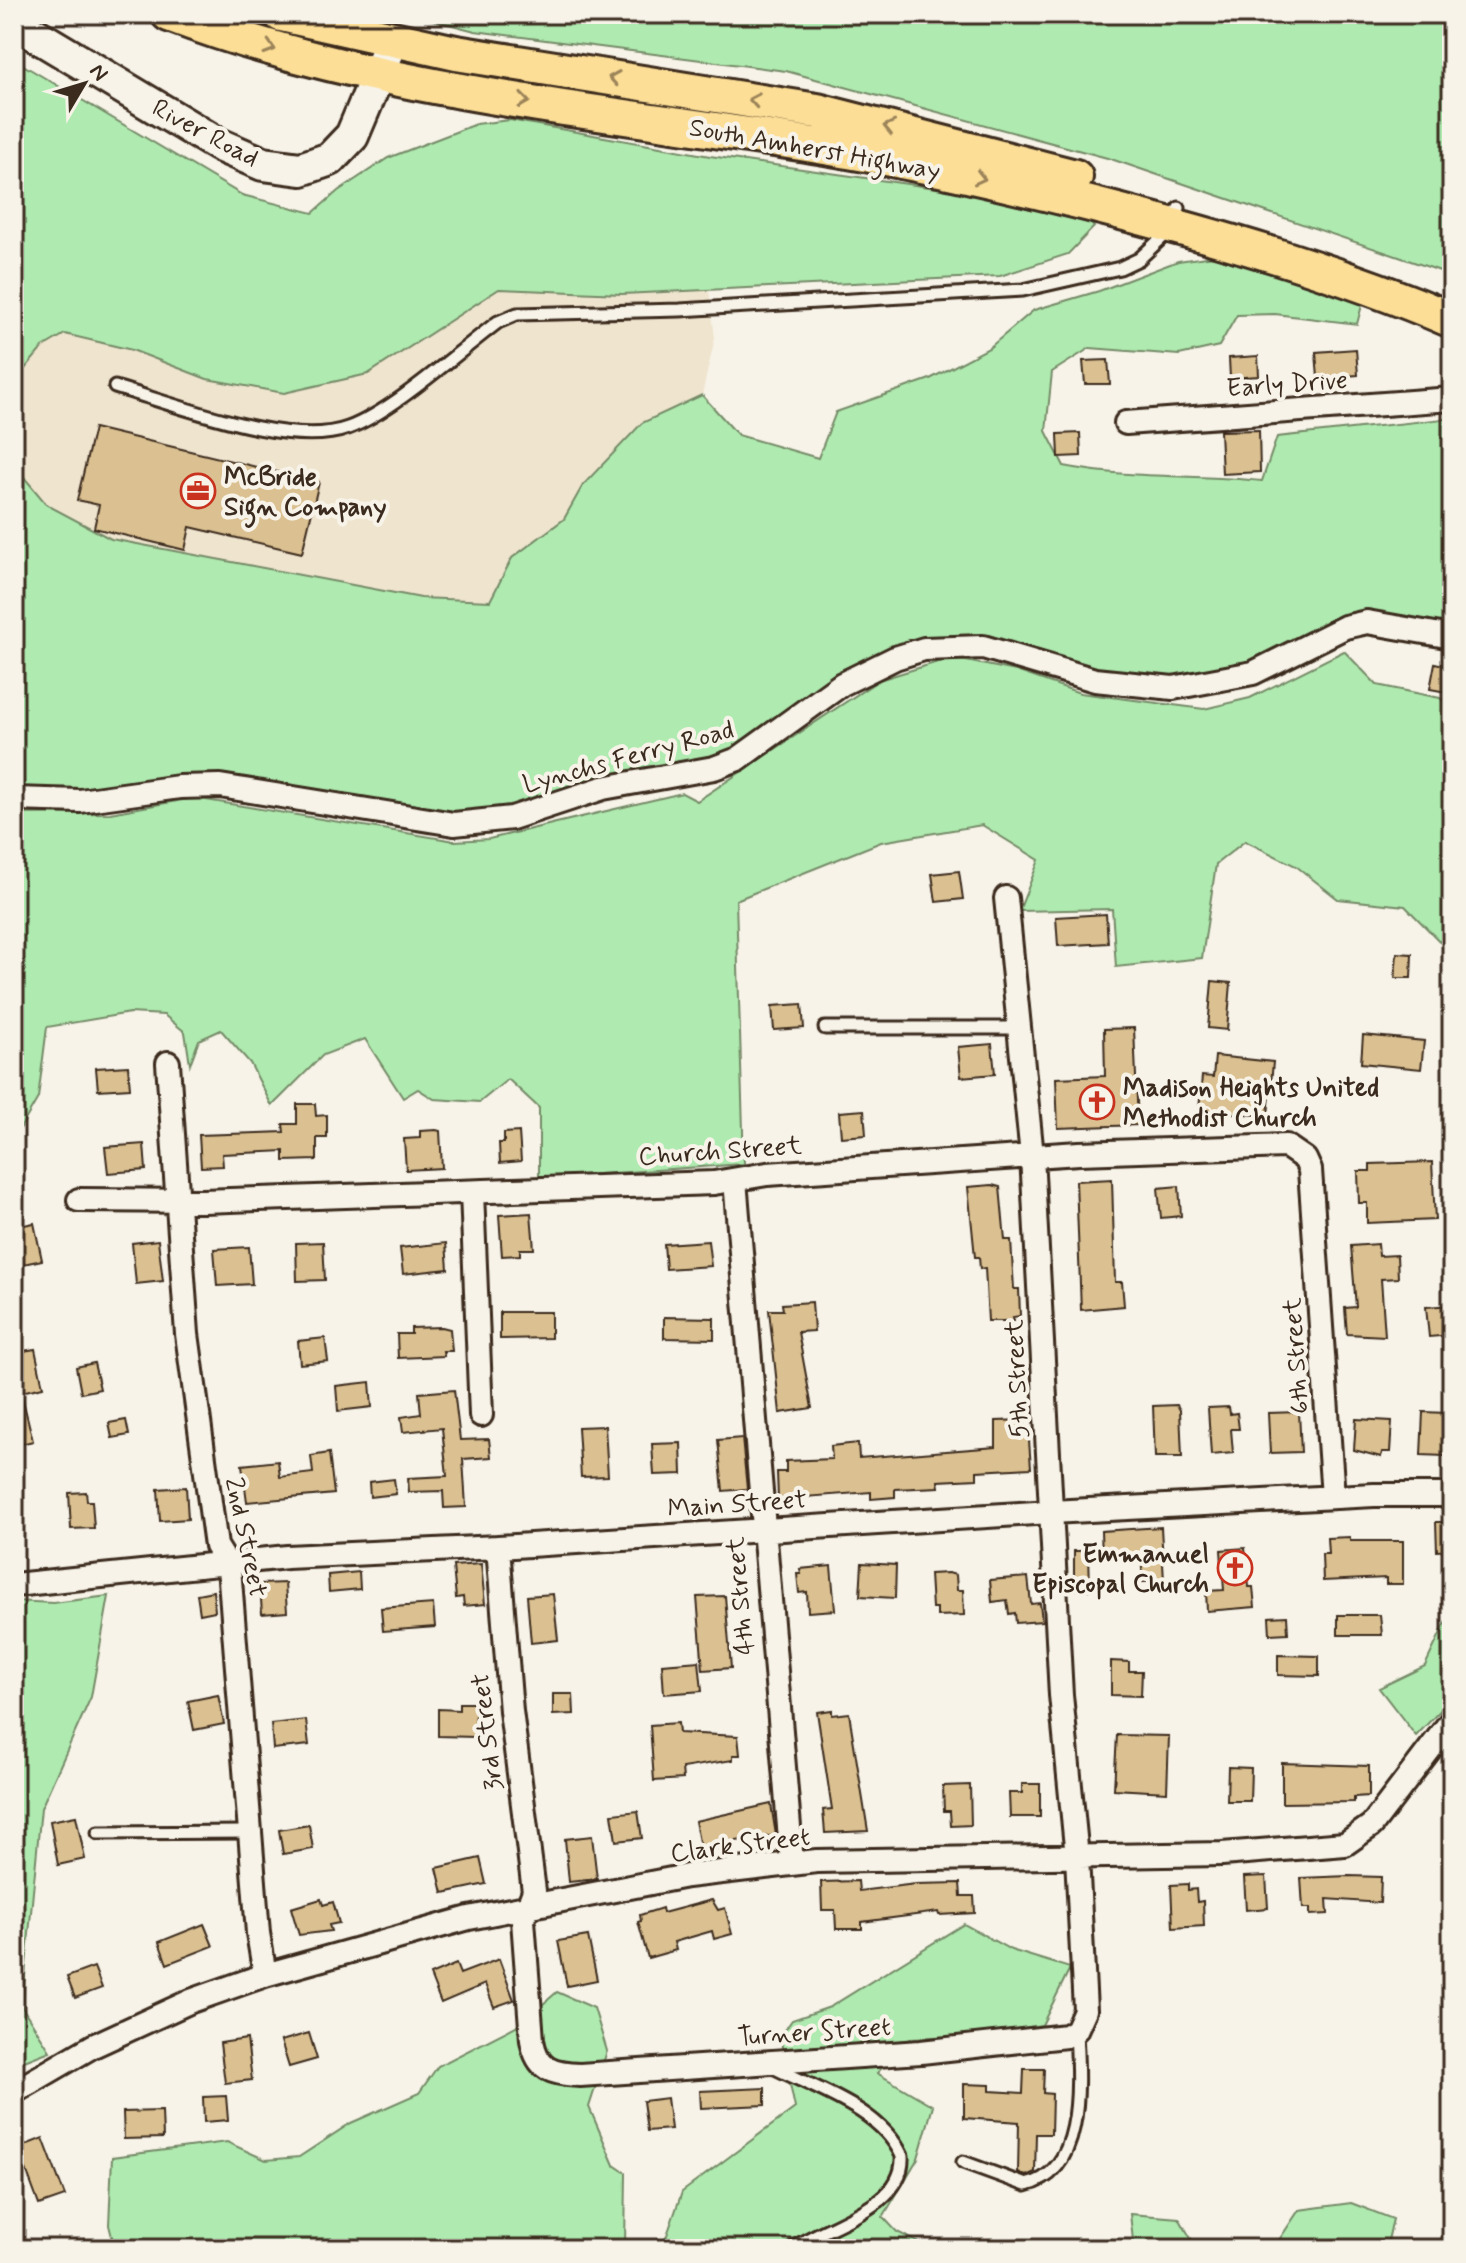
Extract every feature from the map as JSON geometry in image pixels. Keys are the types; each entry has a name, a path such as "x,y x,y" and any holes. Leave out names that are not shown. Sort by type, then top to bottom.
{"main road":[{"name":"South Amherst Highway","path":"169,14 271,48 379,76 821,146 1176,217 1355,261 1452,299"},
{"name":"South Amherst Highway","path":"281,14 392,41 817,111 915,134 1176,217 1452,320"}],"street":[{"name":"River Road","path":"14,22 219,145 263,164 283,168 316,165 342,149 365,109 392,41"},
{"name":"Early Drive","path":"1126,423 1452,399"},
{"name":"Lynchs Ferry Road","path":"14,799 80,801 179,787 220,786 454,824 483,824 603,788 714,768 738,759 842,684 895,658 924,649 983,647 1095,680 1173,688 1253,673 1345,627 1367,622 1452,637"},
{"name":"5th Street","path":"1006,898 1032,1156 1061,1695 1077,1857"},
{"name":"2nd Street","path":"168,1063 191,1372 216,1546 227,1562 233,1602 250,1832 265,1975"},
{"name":"Church Street","path":"79,1200 179,1201 472,1192 735,1180 767,1174 1032,1156 1286,1146 1305,1159 1310,1170 1313,1212"},
{"name":"4th Street","path":"735,1180 792,1863"},
{"path":"472,1192 481,1415"},
{"name":"6th Street","path":"1313,1212 1333,1497"},
{"name":"Main Street","path":"21,1585 227,1562 1051,1512 1333,1497 1452,1495"},
{"name":"3rd Street","path":"498,1547 511,1711 534,1891 526,1908"},
{"path":"14,1565 21,1585"},
{"name":"Clark Street","path":"14,2092 93,2046 191,2001 265,1975 394,1936 687,1876 792,1863 1222,1854 1345,1844 1372,1825 1452,1720"},
{"path":"1076,2030 1085,2010 1077,1857"},
{"name":"Turner Street","path":"526,1908 523,1920 535,2057 545,2069 556,2075 921,2052 1066,2036 1076,2030"}],"lane":[{"path":"115,387 274,431 322,435 370,417 498,322 517,314 680,310 1023,290 1120,268 1155,247 1176,217"},
{"path":"825,1028 1020,1028"},
{"path":"98,1833 250,1832"},
{"path":"963,2162 1026,2185 1048,2175 1068,2143 1075,2120 1078,2099 1076,2030"},
{"path":"765,2063 866,2115 884,2129 902,2156 900,2178 892,2188 873,2204 792,2249"}],"shaded area":[{"path":"499,289 621,294 709,290 715,338 702,395 642,423 583,485 564,519 512,558 490,601 421,598 111,539 47,505 14,465 14,382 43,347 65,334 132,350 207,379 284,393 368,374"}],"green space":[{"path":"410,14 1450,14 1452,275 1111,159 786,71 475,31"},
{"path":"23,65 242,195 313,213 338,191 388,158 476,124 510,120 710,156 985,195 1081,214 1094,227 1068,254 1000,276 622,294 499,289 368,374 284,393 207,379 132,350 65,334 43,347 14,382 14,68"},
{"path":"1235,253 1365,294 1357,324 1275,314 1237,315 1219,346 1179,355 1090,348 1052,372 1046,431 1064,466 1113,473 1262,481 1277,437 1452,418 1452,627 1366,613 1251,664 1173,678 1097,671 984,638 922,640 755,739 712,759 509,809 454,815 220,777 79,792 14,790 14,465 47,505 111,539 421,598 490,601 512,558 564,519 583,485 642,423 702,395 738,435 818,458 836,412 930,379 989,348 1034,310 1099,291 1178,261"},
{"path":"1344,651 1377,685 1440,698 1452,708 1452,954 1405,906 1338,899 1296,866 1245,841 1216,864 1202,958 1116,967 1112,909 1019,911 1039,860 982,825 881,842 736,900 744,1164 539,1178 539,1108 508,1079 480,1102 434,1099 418,1089 403,1098 365,1039 323,1055 272,1106 250,1063 221,1030 199,1040 190,1064 185,1032 164,1015 130,1013 47,1027 38,1098 14,1139 14,814 110,813 194,798 455,841 489,839 682,793 697,801 879,680 951,658 1016,671 1080,693 1204,709 1250,698"},
{"path":"109,1596 91,1697 41,1808 22,2007 50,2051 14,2065 14,1601 53,1603"},
{"path":"1452,1609 1452,1698 1416,1736 1379,1688 1425,1666"},
{"path":"964,1924 1011,1950 1070,1968 1042,2025 978,2035 911,2038 877,2073 933,2106 918,2158 883,2217 897,2232 932,2249 656,2249 666,2238 682,2192 795,2108 780,2037 792,2020 830,2007"},
{"path":"557,1992 594,2008 607,2051 589,2107 614,2165 626,2173 625,2249 115,2249 109,2225 112,2157 227,2142 266,2160 299,2157 351,2123 419,2093 438,2066 520,2024"},
{"path":"1351,2203 1393,2219 1386,2249 1273,2249 1299,2210"},
{"path":"1130,2214 1179,2218 1197,2249 1134,2249"}],"building":[{"path":"1356,349 1358,375 1318,378 1316,352"},
{"path":"1258,356 1259,376 1230,378 1229,358"},
{"path":"1108,360 1110,384 1085,384 1083,361"},
{"name":"McBride Sign Company","path":"94,428 319,482 302,553 190,527 185,550 94,528 99,505 77,500"},
{"path":"1259,430 1260,472 1222,474 1220,431"},
{"path":"1080,433 1081,456 1059,457 1058,434"},
{"path":"1435,663 1452,667 1452,693 1430,689"},
{"path":"959,871 963,899 936,902 932,874"},
{"path":"1106,914 1108,943 1058,946 1056,917"},
{"path":"1397,953 1412,954 1411,978 1395,978"},
{"path":"1212,981 1231,983 1227,1030 1208,1028"},
{"path":"802,1004 804,1028 774,1030 772,1006"},
{"name":"Madison Heights United Methodist Church","path":"1134,1028 1138,1125 1058,1128 1056,1078 1105,1076 1104,1029"},
{"path":"1363,1035 1424,1041 1421,1069 1361,1063"},
{"path":"992,1044 995,1074 961,1077 958,1047"},
{"path":"1215,1056 1273,1062 1268,1116 1199,1110 1202,1076 1213,1077"},
{"path":"128,1066 130,1088 98,1090 96,1068"},
{"path":"297,1104 315,1104 316,1116 327,1115 327,1138 317,1138 317,1160 284,1161 284,1151 222,1154 223,1166 201,1167 199,1135 284,1132 283,1124 297,1124"},
{"path":"864,1110 866,1135 841,1137 839,1112"},
{"path":"420,1131 440,1131 442,1168 406,1170 404,1139 420,1138"},
{"path":"519,1132 521,1161 500,1163 499,1143 504,1143 504,1133"},
{"path":"144,1144 146,1170 108,1173 105,1147"},
{"path":"1432,1162 1435,1220 1367,1223 1367,1203 1359,1203 1358,1171 1370,1171 1370,1164"},
{"path":"1112,1179 1115,1282 1122,1282 1124,1306 1081,1310 1076,1181"},
{"path":"1179,1186 1181,1216 1161,1218 1158,1188"},
{"path":"968,1187 1000,1187 1005,1240 1011,1240 1014,1289 1019,1289 1020,1316 1013,1317 1014,1321 988,1321 985,1268 980,1269 979,1257 975,1257"},
{"path":"531,1213 534,1249 520,1249 520,1255 502,1256 499,1215"},
{"path":"34,1223 42,1260 14,1266 14,1227"},
{"path":"158,1240 163,1281 136,1284 132,1243"},
{"path":"708,1241 711,1266 666,1269 664,1244"},
{"path":"323,1242 325,1280 297,1281 296,1243"},
{"path":"446,1243 448,1269 403,1274 400,1248"},
{"path":"1378,1244 1379,1256 1397,1255 1398,1278 1381,1279 1385,1336 1347,1334 1345,1308 1356,1307 1351,1246"},
{"path":"249,1247 252,1284 217,1286 214,1249"},
{"path":"812,1302 814,1331 798,1332 812,1408 780,1413 769,1310 783,1310 782,1304"},
{"path":"1452,1305 1452,1335 1429,1337 1426,1307"},
{"path":"500,1312 551,1312 551,1338 500,1339"},
{"path":"664,1317 714,1318 714,1339 664,1338"},
{"path":"411,1328 450,1329 452,1351 443,1351 444,1356 398,1358 397,1334 411,1334"},
{"path":"325,1338 328,1361 300,1364 298,1341"},
{"path":"35,1349 43,1387 21,1392 33,1441 14,1446 14,1369 22,1368 18,1352"},
{"path":"94,1363 100,1389 81,1393 76,1367"},
{"path":"370,1382 372,1407 338,1411 336,1386"},
{"path":"454,1390 460,1440 489,1439 491,1457 463,1459 466,1507 444,1508 443,1491 409,1492 408,1478 447,1476 442,1428 403,1432 401,1417 421,1414 419,1393"},
{"path":"1177,1405 1180,1410 1182,1457 1155,1457 1153,1406"},
{"path":"1229,1407 1230,1414 1237,1413 1239,1429 1231,1429 1233,1453 1211,1455 1208,1408"},
{"path":"1299,1412 1301,1452 1270,1453 1268,1413"},
{"path":"1423,1412 1446,1413 1445,1456 1421,1455"},
{"path":"1356,1419 1392,1421 1390,1452 1382,1452 1381,1457 1354,1450"},
{"path":"126,1420 129,1435 112,1438 109,1423"},
{"path":"1024,1420 1025,1427 1028,1427 1031,1468 977,1471 977,1479 938,1481 939,1487 895,1489 895,1497 871,1499 871,1492 778,1499 777,1472 786,1472 786,1461 832,1459 831,1446 858,1443 859,1458 996,1447 996,1421"},
{"path":"605,1426 608,1476 581,1477 578,1427"},
{"path":"742,1438 747,1489 723,1491 718,1440"},
{"path":"681,1443 682,1474 654,1475 652,1444"},
{"path":"329,1453 334,1494 247,1502 242,1465 278,1461 280,1477 313,1473 311,1456"},
{"path":"394,1479 396,1494 370,1497 369,1482"},
{"path":"186,1487 188,1519 160,1521 158,1489"},
{"path":"86,1492 87,1501 92,1501 94,1528 71,1529 69,1493"},
{"path":"1436,1522 1452,1522 1452,1550 1437,1551"},
{"path":"1161,1527 1164,1581 1143,1582 1141,1556 1102,1556 1101,1531"},
{"path":"1350,1537 1350,1541 1403,1541 1403,1584 1386,1584 1386,1578 1323,1581 1322,1554 1328,1554 1327,1538"},
{"name":"Emmanuel Episcopal Church","path":"1245,1548 1249,1587 1253,1587 1255,1607 1207,1611 1206,1591 1224,1590 1221,1550"},
{"path":"1074,1551 1089,1551 1090,1590 1074,1590"},
{"path":"862,1563 896,1565 895,1598 860,1596"},
{"path":"481,1564 485,1604 464,1606 463,1597 456,1598 453,1566"},
{"path":"831,1566 835,1610 808,1612 807,1592 799,1593 797,1574 801,1574 800,1569"},
{"path":"359,1572 360,1589 329,1592 328,1575"},
{"path":"930,1574 956,1575 957,1590 963,1590 964,1615 937,1616 937,1608 932,1608"},
{"path":"1028,1577 1031,1604 1040,1603 1042,1621 1016,1623 1015,1613 1009,1614 1007,1600 992,1602 990,1580"},
{"path":"285,1583 287,1612 262,1614 260,1584"},
{"path":"213,1591 215,1611 200,1614 197,1594"},
{"path":"553,1594 558,1640 531,1643 527,1596"},
{"path":"725,1596 731,1668 703,1670 697,1597"},
{"path":"433,1604 435,1627 383,1631 381,1608"},
{"path":"1338,1615 1380,1615 1382,1635 1338,1635"},
{"path":"1287,1616 1288,1633 1270,1634 1269,1617"},
{"path":"1278,1655 1319,1656 1319,1676 1278,1675"},
{"path":"699,1661 702,1691 664,1694 662,1664"},
{"path":"1111,1661 1129,1662 1129,1671 1142,1671 1141,1696 1111,1695"},
{"path":"553,1694 573,1694 574,1714 553,1715"},
{"path":"218,1695 224,1724 194,1730 188,1701"},
{"path":"459,1703 476,1703 475,1737 438,1736 438,1709 459,1710"},
{"path":"832,1710 832,1715 849,1713 868,1831 825,1833 823,1810 832,1809 817,1712"},
{"path":"306,1720 309,1745 273,1749 271,1724"},
{"path":"678,1723 679,1733 738,1736 740,1755 733,1755 733,1760 682,1768 683,1779 654,1781 650,1725"},
{"path":"1117,1735 1169,1736 1167,1792 1114,1789"},
{"path":"1282,1763 1369,1766 1369,1796 1354,1797 1354,1802 1282,1803"},
{"path":"1228,1767 1251,1768 1250,1801 1227,1801"},
{"path":"1022,1784 1040,1784 1040,1817 1010,1817 1009,1793 1022,1793"},
{"path":"970,1785 971,1825 951,1826 950,1811 944,1811 943,1786"},
{"path":"771,1804 776,1835 722,1843 723,1848 701,1852 695,1821"},
{"path":"638,1811 642,1838 616,1841 612,1814"},
{"path":"76,1816 85,1859 58,1865 50,1821"},
{"path":"309,1825 313,1849 283,1854 279,1830"},
{"path":"592,1836 597,1879 569,1882 565,1839"},
{"path":"480,1858 486,1884 443,1893 437,1868"},
{"path":"1266,1876 1268,1908 1246,1910 1244,1877"},
{"path":"1381,1877 1380,1903 1327,1899 1328,1914 1310,1915 1310,1908 1303,1908 1301,1878"},
{"path":"858,1881 859,1891 916,1884 960,1883 961,1896 974,1896 975,1913 939,1915 938,1912 862,1922 862,1929 836,1929 835,1910 822,1910 821,1882"},
{"path":"1188,1884 1188,1890 1196,1889 1197,1902 1203,1901 1204,1926 1173,1928 1171,1885"},
{"path":"321,1899 323,1905 333,1902 339,1923 329,1925 331,1931 299,1935 291,1908"},
{"path":"712,1900 718,1910 725,1908 732,1934 714,1939 712,1931 674,1942 676,1950 648,1958 638,1922 641,1921 640,1915 662,1908 663,1913"},
{"path":"204,1924 213,1946 167,1964 159,1942"},
{"path":"588,1936 597,1980 567,1986 558,1941"},
{"path":"499,1959 514,2000 494,2007 485,1984 441,2003 430,1975 456,1964 460,1974"},
{"path":"94,1967 102,1988 75,1998 67,1977"},
{"path":"309,2033 317,2059 289,2067 281,2041"},
{"path":"247,2039 252,2080 225,2083 220,2043"},
{"path":"1024,2069 1044,2069 1043,2093 1052,2094 1051,2134 1036,2134 1035,2172 1026,2176 1018,2173 1019,2122 964,2118 964,2084 990,2085 990,2091 1023,2093"},
{"path":"765,2088 765,2105 701,2108 700,2091"},
{"path":"226,2096 228,2120 204,2122 203,2097"},
{"path":"667,2098 671,2129 647,2131 643,2101"},
{"path":"162,2111 163,2138 124,2139 123,2112"},
{"path":"43,2138 65,2196 39,2205 18,2148"}],"place":[{"name":"McBride Sign Company","path":"198,491"},
{"name":"Madison Heights United Methodist Church","path":"1097,1102"},
{"name":"Emmanuel Episcopal Church","path":"1235,1568"}]}
